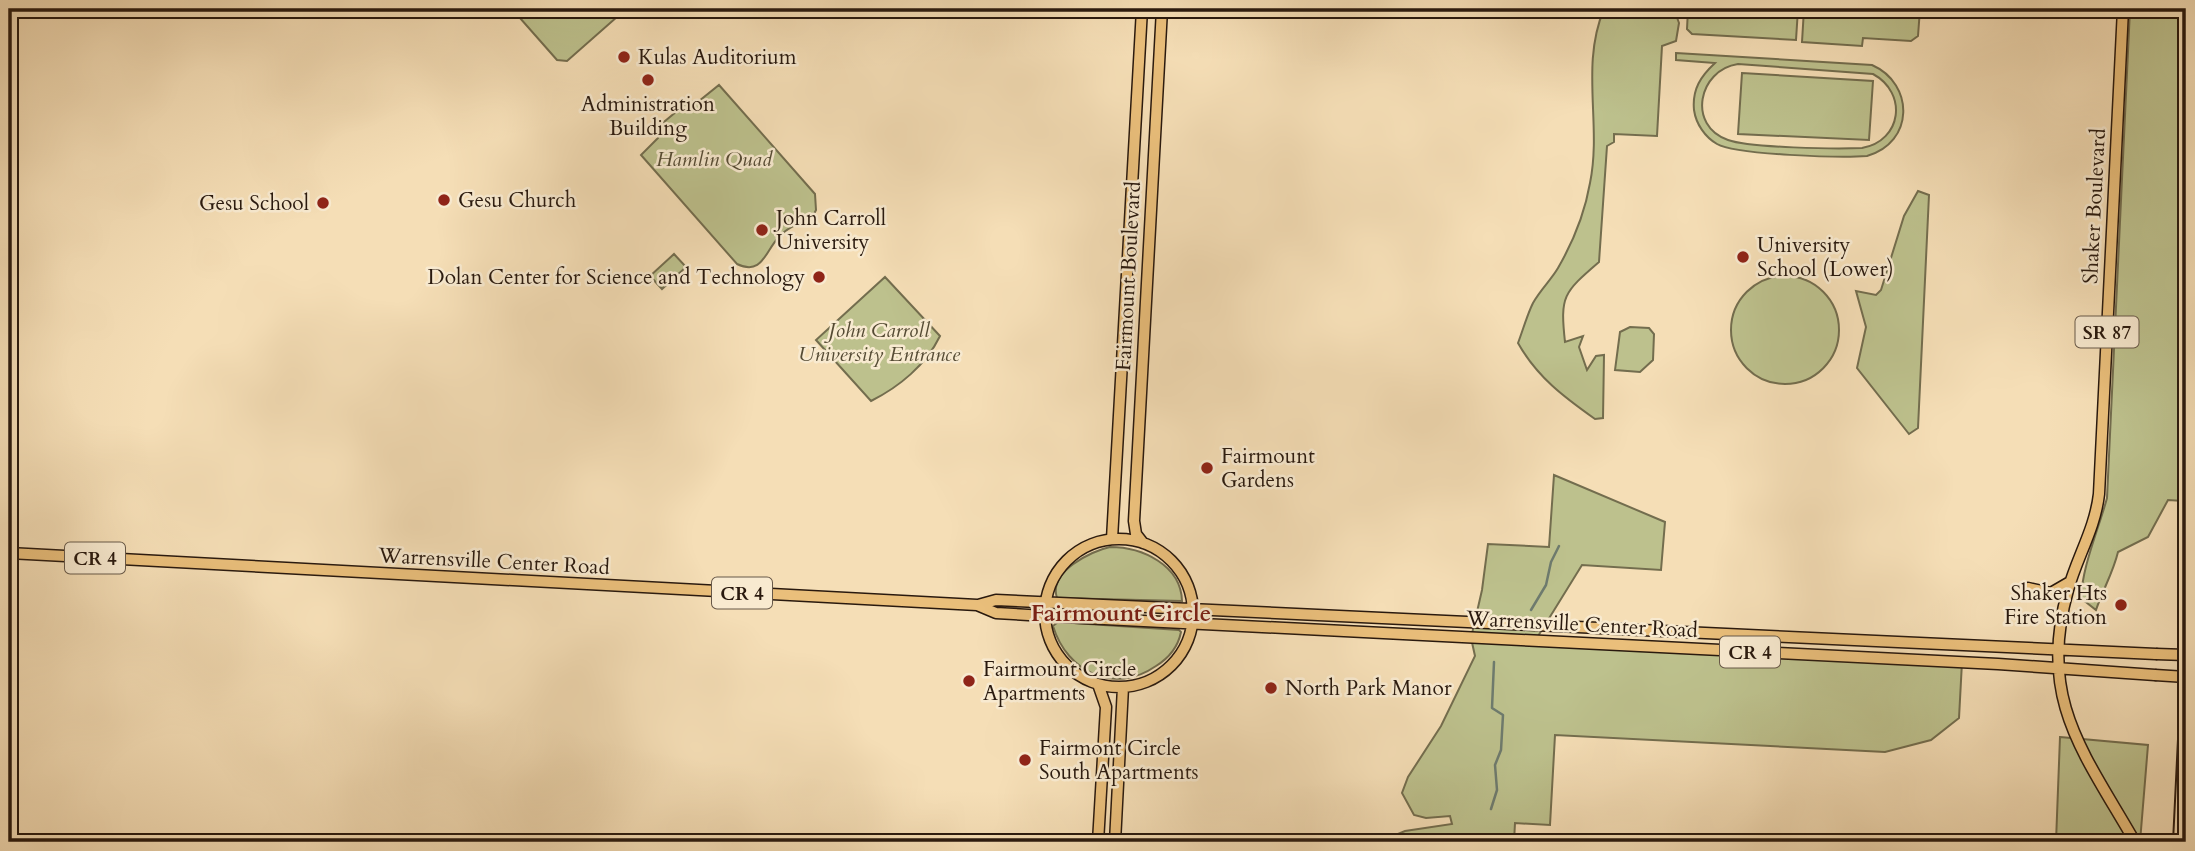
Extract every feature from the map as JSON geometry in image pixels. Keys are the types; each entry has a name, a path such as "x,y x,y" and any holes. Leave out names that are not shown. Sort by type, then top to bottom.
{"main road":[{"name":"Fairmount Boulevard","path":"1112,539 1142,9"},
{"name":"Fairmount Boulevard","path":"1143,542 1136,534 1134,521 1162,9"},
{"name":"Shaker Boulevard","path":"2123,9 2099,494 2094,522 2070,582 2056,650 2056,668 2069,724 2135,842"},
{"path":"1112,539 1143,542 1157,549 1175,564 1186,582 1193,608 1186,645 1169,668 1145,682 1123,687 1098,684 1074,673 1059,657 1049,638 1045,602 1053,578 1065,561 1087,545 1112,539"},
{"name":"Warrensville Center Road","path":"9,553 977,605 996,600 1193,608 2186,655"},
{"path":"2028,589 2050,593 2070,582"},
{"name":"Warrensville Center Road","path":"977,605 996,613 1045,616 2186,677"},
{"path":"1098,684 1105,703 1098,842"},
{"path":"1115,842 1123,687"}],"green space":[{"path":"512,9 626,9 567,61 557,60"},
{"path":"1604,9 1674,9 1679,23 1676,41 1662,46 1657,136 1614,134 1614,142 1607,146 1599,262 1571,289 1564,305 1565,342 1583,336 1579,347 1587,370 1596,356 1604,355 1603,418 1595,419 1543,376 1518,343 1533,303 1569,248 1585,205 1593,161 1593,52"},
{"path":"1688,9 1798,9 1796,40 1692,34 1687,29"},
{"path":"1804,9 1920,9 1918,36 1911,41 1863,38 1862,46 1802,42"},
{"path":"2130,9 2186,9 2186,428 2183,501 2168,500 2148,537 2118,552 2096,610 2082,599 2082,589 2107,498"},
{"path":"1676,53 1872,65 1896,85 1902,99 1901,127 1894,139 1867,156 1790,155 1728,148 1717,144 1705,134 1694,110 1698,83 1715,63 1676,60","holes":["1738,64 1873,74 1884,82 1892,93 1896,116 1886,136 1875,144 1862,148 1739,143 1715,133 1707,123 1703,111 1706,87 1714,76 1724,68"]},
{"path":"1742,73 1873,81 1869,140 1738,134"},
{"name":"Hamlin Quad","path":"719,85 815,194 816,210 812,218 785,231 762,261 752,267 737,264 641,155 658,138 659,126 688,102 699,101"},
{"path":"1918,191 1929,195 1918,428 1909,434 1857,368 1866,327 1856,291 1876,295 1881,290 1904,216"},
{"path":"674,254 686,267 662,289 650,276"},
{"path":"1785,276 1806,280 1823,292 1835,309 1839,330 1835,351 1823,368 1806,380 1785,384 1764,380 1747,368 1735,351 1731,330 1735,309 1747,292 1764,280"},
{"name":"John Carroll University Entrance","path":"885,277 940,336 911,374 871,401 816,340"},
{"path":"1630,327 1649,328 1654,334 1653,360 1640,372 1615,370 1620,332"},
{"path":"1554,475 1665,522 1661,570 1582,565 1535,641 1962,662 1959,718 1931,740 1885,752 1555,735 1550,825 1515,823 1514,842 1379,842 1405,831 1452,824 1450,816 1426,818 1414,815 1402,793 1408,777 1441,726 1475,656 1471,638 1482,590 1488,544 1549,547"},
{"path":"1110,547 1135,550 1158,560 1175,577 1182,601 1057,598 1056,589 1065,571 1092,553"},
{"path":"1058,622 1181,632 1172,652 1156,666 1140,674 1109,678 1081,667 1069,656 1053,626"},
{"path":"2060,737 2148,745 2140,842 2056,842"}],"waterway":[{"path":"1531,610 1546,585 1551,562 1559,546"},
{"path":"1491,809 1497,790 1495,765 1501,750 1503,715 1492,708 1494,662"}],"tram line":[{"path":"2173,842 2186,575"}],"place":[{"name":"Kulas Auditorium","path":"624,57"},
{"name":"Administration Building","path":"648,80"},
{"name":"Gesu Church","path":"444,200"},
{"name":"Gesu School","path":"323,203"},
{"name":"John Carroll University","path":"762,230"},
{"name":"University School (Lower)","path":"1743,257"},
{"name":"Dolan Center for Science and Technology","path":"819,277"},
{"name":"Fairmount Gardens","path":"1207,468"},
{"name":"Shaker Hts Fire Station","path":"2121,605"},
{"name":"Fairmount Circle Apartments","path":"969,681"},
{"name":"North Park Manor","path":"1271,688"},
{"name":"Fairmont Circle South Apartments","path":"1025,760"}],"district":[{"name":"Fairmount Circle","path":"1121,613"}]}
